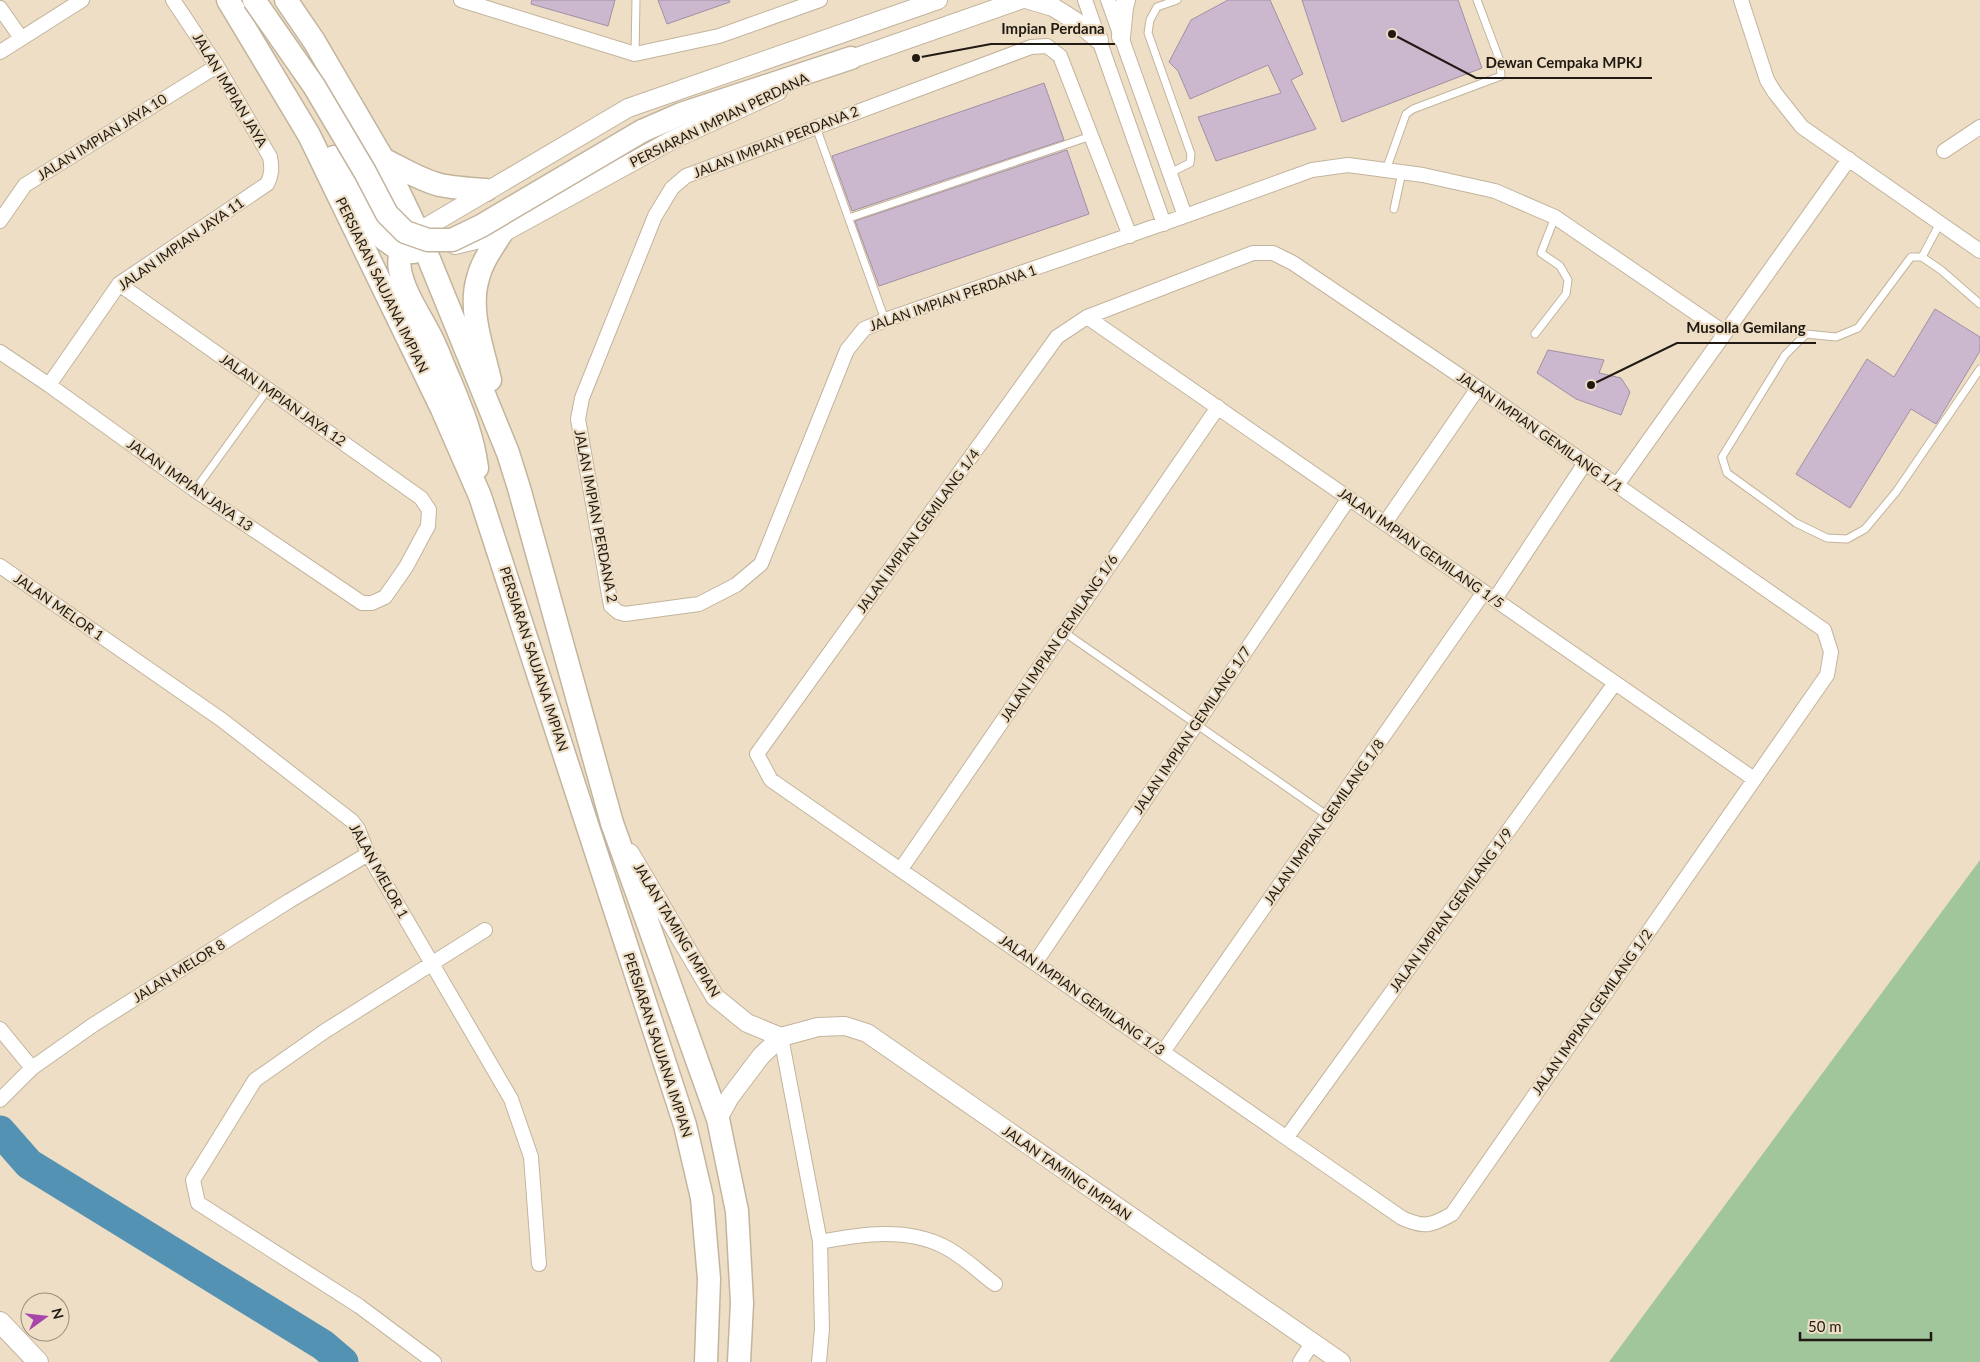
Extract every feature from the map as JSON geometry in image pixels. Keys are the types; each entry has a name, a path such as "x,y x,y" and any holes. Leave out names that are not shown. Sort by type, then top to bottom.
{"highway":[{"name":"PERSIARAN SAUJANA IMPIAN","path":"228,0 309,136 442,409 480,496 686,1125 702,1198 709,1279 706,1362"},
{"path":"254,0 314,86 365,172 387,214 405,232 428,240 452,240 481,226 642,131 681,114 851,58"},
{"name":"PERSIARAN SAUJANA IMPIAN","path":"286,0 314,41 383,159 421,240 508,453 612,823 718,1119 737,1211 742,1303 739,1362"},
{"path":"309,136 329,150 384,239 401,251"},
{"path":"383,159 412,174 438,184 486,190"},
{"path":"501,234 487,256 477,279 475,302 478,329 508,453"},
{"path":"421,240 404,244 401,251 400,269 406,287 432,338 469,430 474,446 480,496"}],"main road":[{"path":"0,1322 38,1362"}],"street":[{"path":"0,52 82,0"},
{"name":"JALAN IMPIAN JAYA","path":"174,0 217,66 270,157 272,171 271,178 267,184"},
{"path":"460,0 635,54 719,36 820,0"},
{"path":"421,240 486,190 628,108 938,0"},
{"name":"PERSIARAN IMPIAN PERDANA","path":"421,240 457,245 501,234 672,140 851,58 1020,0"},
{"path":"1029,0 1053,7 1080,24 1099,40"},
{"path":"1085,0 1164,224"},
{"path":"1108,0 1186,216"},
{"path":"1122,37 1126,0"},
{"path":"1741,0 1767,80 1802,127 1980,251"},
{"path":"0,8 21,38"},
{"name":"JALAN IMPIAN PERDANA 2","path":"699,604 625,614 618,612 611,606 578,418 582,398 655,216 672,188 686,176 1031,47 1047,46 1060,56 1130,236"},
{"name":"JALAN IMPIAN JAYA 10","path":"0,221 25,185 217,66"},
{"path":"1944,151 1980,127"},
{"path":"1616,485 1849,159"},
{"name":"JALAN IMPIAN PERDANA 1","path":"699,604 736,585 762,564 846,350 864,328 1130,236 1312,170 1348,165 1402,172 1495,191 1555,217 1725,333"},
{"name":"JALAN IMPIAN JAYA 11","path":"49,384 118,284 267,184"},
{"name":"JALAN IMPIAN GEMILANG 1/1","path":"1087,316 1253,253 1273,253 1293,263 1478,388 1824,630 1831,652 1828,674 1754,779"},
{"name":"JALAN IMPIAN JAYA 12","path":"118,284 421,498 429,510 428,526 406,568 385,597"},
{"name":"JALAN IMPIAN GEMILANG 1/5","path":"1087,316 1754,779"},
{"name":"JALAN IMPIAN GEMILANG 1/4","path":"757,754 1057,337 1087,316"},
{"name":"JALAN IMPIAN JAYA 13","path":"0,352 49,384 195,490 362,603 372,603 385,597"},
{"path":"1385,523 1478,388"},
{"name":"JALAN IMPIAN GEMILANG 1/6","path":"901,869 1218,407"},
{"name":"JALAN IMPIAN GEMILANG 1/8","path":"1163,1052 1328,816 1585,463"},
{"name":"JALAN IMPIAN GEMILANG 1/7","path":"1035,963 1349,498"},
{"name":"JALAN MELOR 1","path":"0,566 222,720 345,814 358,829 368,854 511,1099 531,1157 539,1264"},
{"name":"JALAN IMPIAN GEMILANG 1/9","path":"1288,1137 1615,683"},
{"name":"JALAN IMPIAN GEMILANG 1/3","path":"757,754 771,780 1288,1137 1402,1218 1418,1225"},
{"name":"JALAN IMPIAN GEMILANG 1/2","path":"1418,1225 1436,1223 1452,1214 1754,779"},
{"name":"JALAN TAMING IMPIAN","path":"612,823 715,997 747,1023 781,1037"},
{"name":"JALAN MELOR 8","path":"0,1100 32,1068 93,1025 289,901 368,854"},
{"path":"434,1362 359,1306 198,1203 193,1180 255,1080 326,1031 485,930"},
{"name":"JALAN TAMING IMPIAN","path":"718,1119 730,1097 761,1056 781,1037 818,1026 845,1026 867,1033 1341,1362"},
{"path":"0,1029 32,1068"},
{"path":"781,1037 820,1242 822,1329 819,1362"},
{"path":"820,1242 860,1234 919,1236 946,1247 995,1284"},
{"path":"1300,1362 1312,1343"}],"lane":[{"path":"635,54 636,0"},
{"path":"1170,173 1190,163 1192,154 1148,33 1150,20 1157,7 1177,0"},
{"path":"1386,170 1406,114 1413,109 1501,76 1500,61 1477,0"},
{"path":"816,127 885,320"},
{"path":"849,218 1091,136"},
{"path":"1394,209 1402,172"},
{"path":"1535,334 1566,294 1568,280 1560,266 1541,253 1555,217"},
{"path":"1922,257 1940,223"},
{"path":"1980,304 1941,270 1922,257 1911,257 1858,328 1836,337 1806,334 1785,355 1722,457 1727,473 1796,524 1826,538 1847,539 1865,529 1896,492 1980,369"},
{"path":"195,490 268,389"},
{"path":"1064,632 1328,816"}],"green space":[{"path":"1980,860 1980,1362 1609,1362"}],"building":[{"path":"532,0 615,0 608,26 531,4"},
{"path":"658,0 729,0 730,2 667,24"},
{"path":"1228,0 1270,0 1303,74 1291,80 1316,129 1216,161 1198,117 1281,93 1268,65 1190,99 1178,71 1169,62 1191,20"},
{"path":"1302,0 1458,0 1482,68 1342,122"},
{"path":"1044,83 1064,140 852,211 832,156"},
{"path":"1067,150 1089,214 879,286 855,221"},
{"path":"1935,309 1980,337 1980,351 1936,424 1911,409 1850,508 1796,474 1867,359 1894,377"},
{"path":"1548,350 1604,360 1599,373 1621,378 1630,392 1621,415 1576,399 1537,373"}],"waterway":[{"path":"0,1131 29,1164 323,1345 343,1362"}],"place":[{"name":"Dewan Cempaka MPKJ","path":"1392,34"},
{"name":"Impian Perdana","path":"916,58"},
{"name":"Musolla Gemilang","path":"1591,385"}]}
